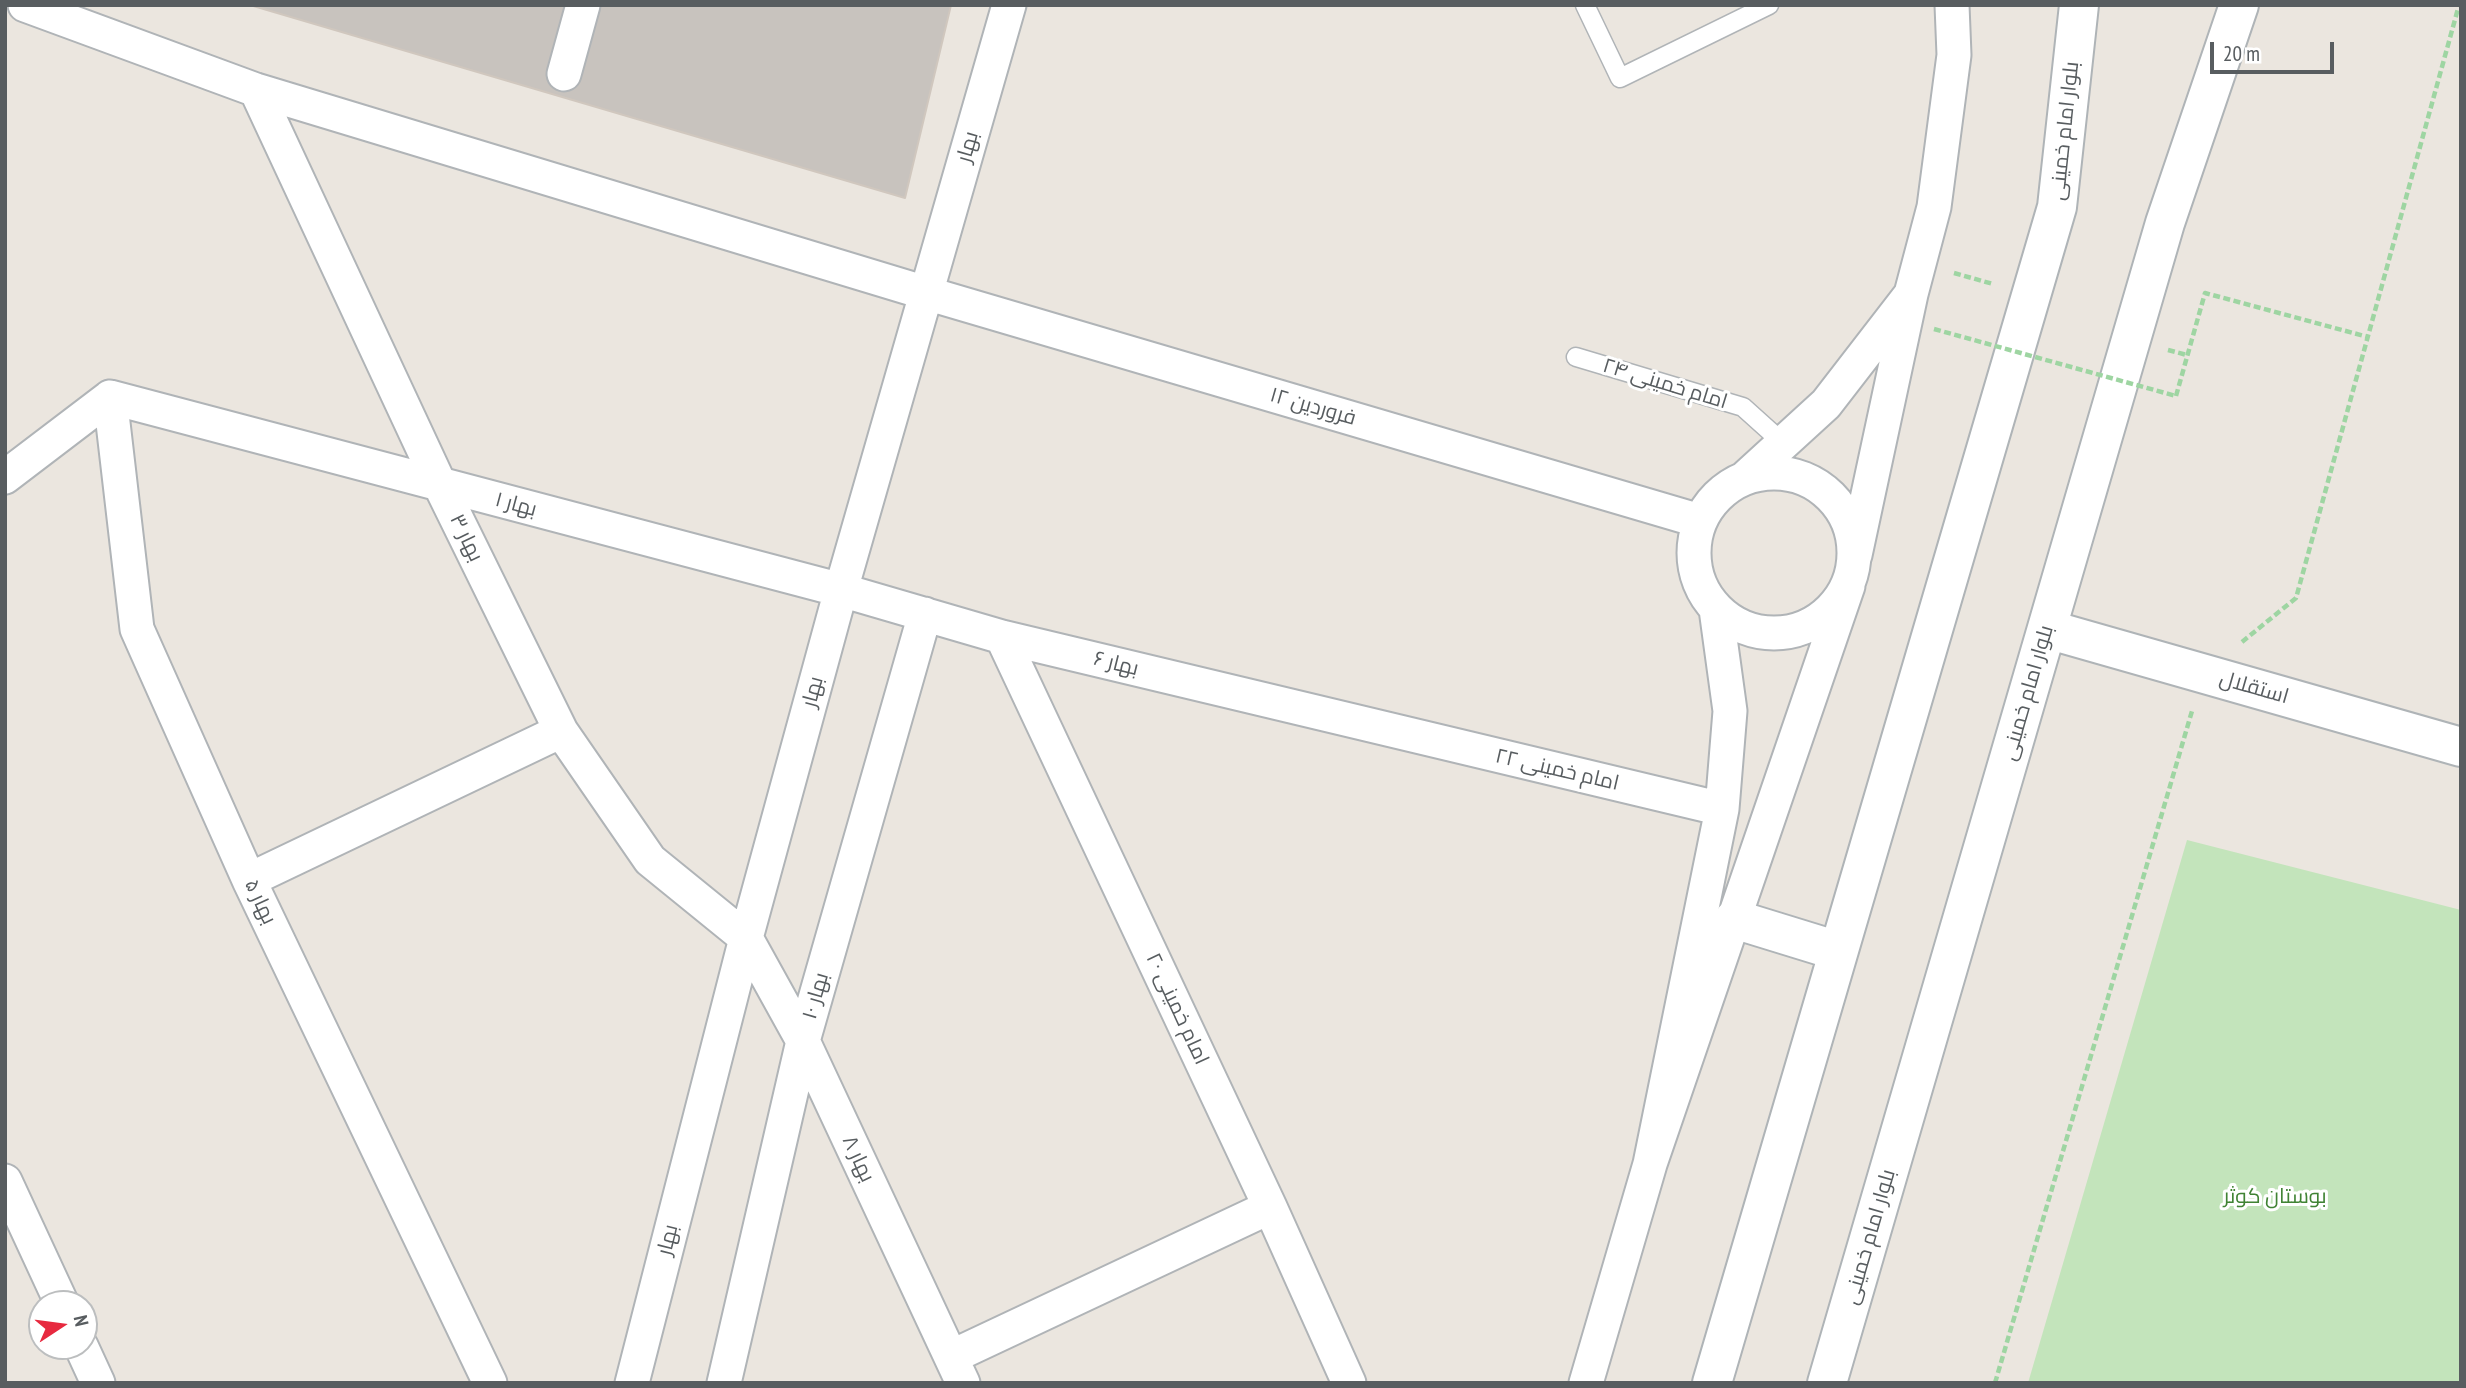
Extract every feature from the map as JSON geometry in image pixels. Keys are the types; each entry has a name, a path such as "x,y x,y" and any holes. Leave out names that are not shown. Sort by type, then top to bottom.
{"main road":[{"name":"بلوار امام خمینی","path":"1712,1383 2057,207 2079,5"},
{"name":"بلوار امام خمینی","path":"1828,1383 2165,223 2239,5"},
{"name":"استقلال","path":"2047,629 2461,747"},
{"path":"1734,919 1838,951"}],"street":[{"name":"۱۲ فروردین","path":"25,5 256,90 926,293 1700,521"},
{"path":"564,74 583,5"},
{"name":"بهار","path":"632,1383 746,938 841,590 1009,5"},
{"path":"1586,1383 1650,1164 1851,571 1911,294 1934,207 1954,55 1951,5"},
{"name":"بهار ۳","path":"256,90 440,485 561,731 650,860 746,938"},
{"path":"1745,478 1776,472 1807,479 1832,498 1849,524 1851,571 1830,612 1803,629 1772,635 1742,628 1716,609 1699,583 1694,551 1700,521 1718,495 1745,478 1826,404 1911,294"},
{"path":"5,477 110,397"},
{"name":"بهار ۱","path":"110,397 841,590"},
{"name":"بهار ۵","path":"110,397 137,629 249,880 490,1383"},
{"name":"بهار ۶","path":"841,590 1002,637 1392,731"},
{"path":"1650,1164 1723,810 1730,710 1716,609"},
{"name":"بهار ۱۰","path":"724,1383 803,1041 925,614"},
{"name":"امام خمینی ۲۰","path":"1002,637 1270,1207 1349,1383"},
{"path":"249,880 561,731"},
{"name":"امام خمینی ۲۲","path":"1392,731 1723,810"},
{"name":"بهار ۸","path":"746,938 803,1041 957,1370"},
{"path":"5,1181 56,1290"},
{"path":"957,1370 1270,1207"},
{"path":"87,1360 98,1383"}],"lane":[{"path":"1585,5 1620,78 1769,5"},
{"name":"امام خمینی ۲۴","path":"1576,357 1743,407 1783,443"}],"path":[{"path":"1995,1383 2203,673 2296,598 2459,5"},
{"path":"1934,329 2176,396 2205,293 2368,337"}],"green space":[{"name":"بوستان کوثر","path":"2187,840 2461,910 2461,1383 2028,1383"}],"building":[{"path":"250,5 951,5 905,198"}]}
